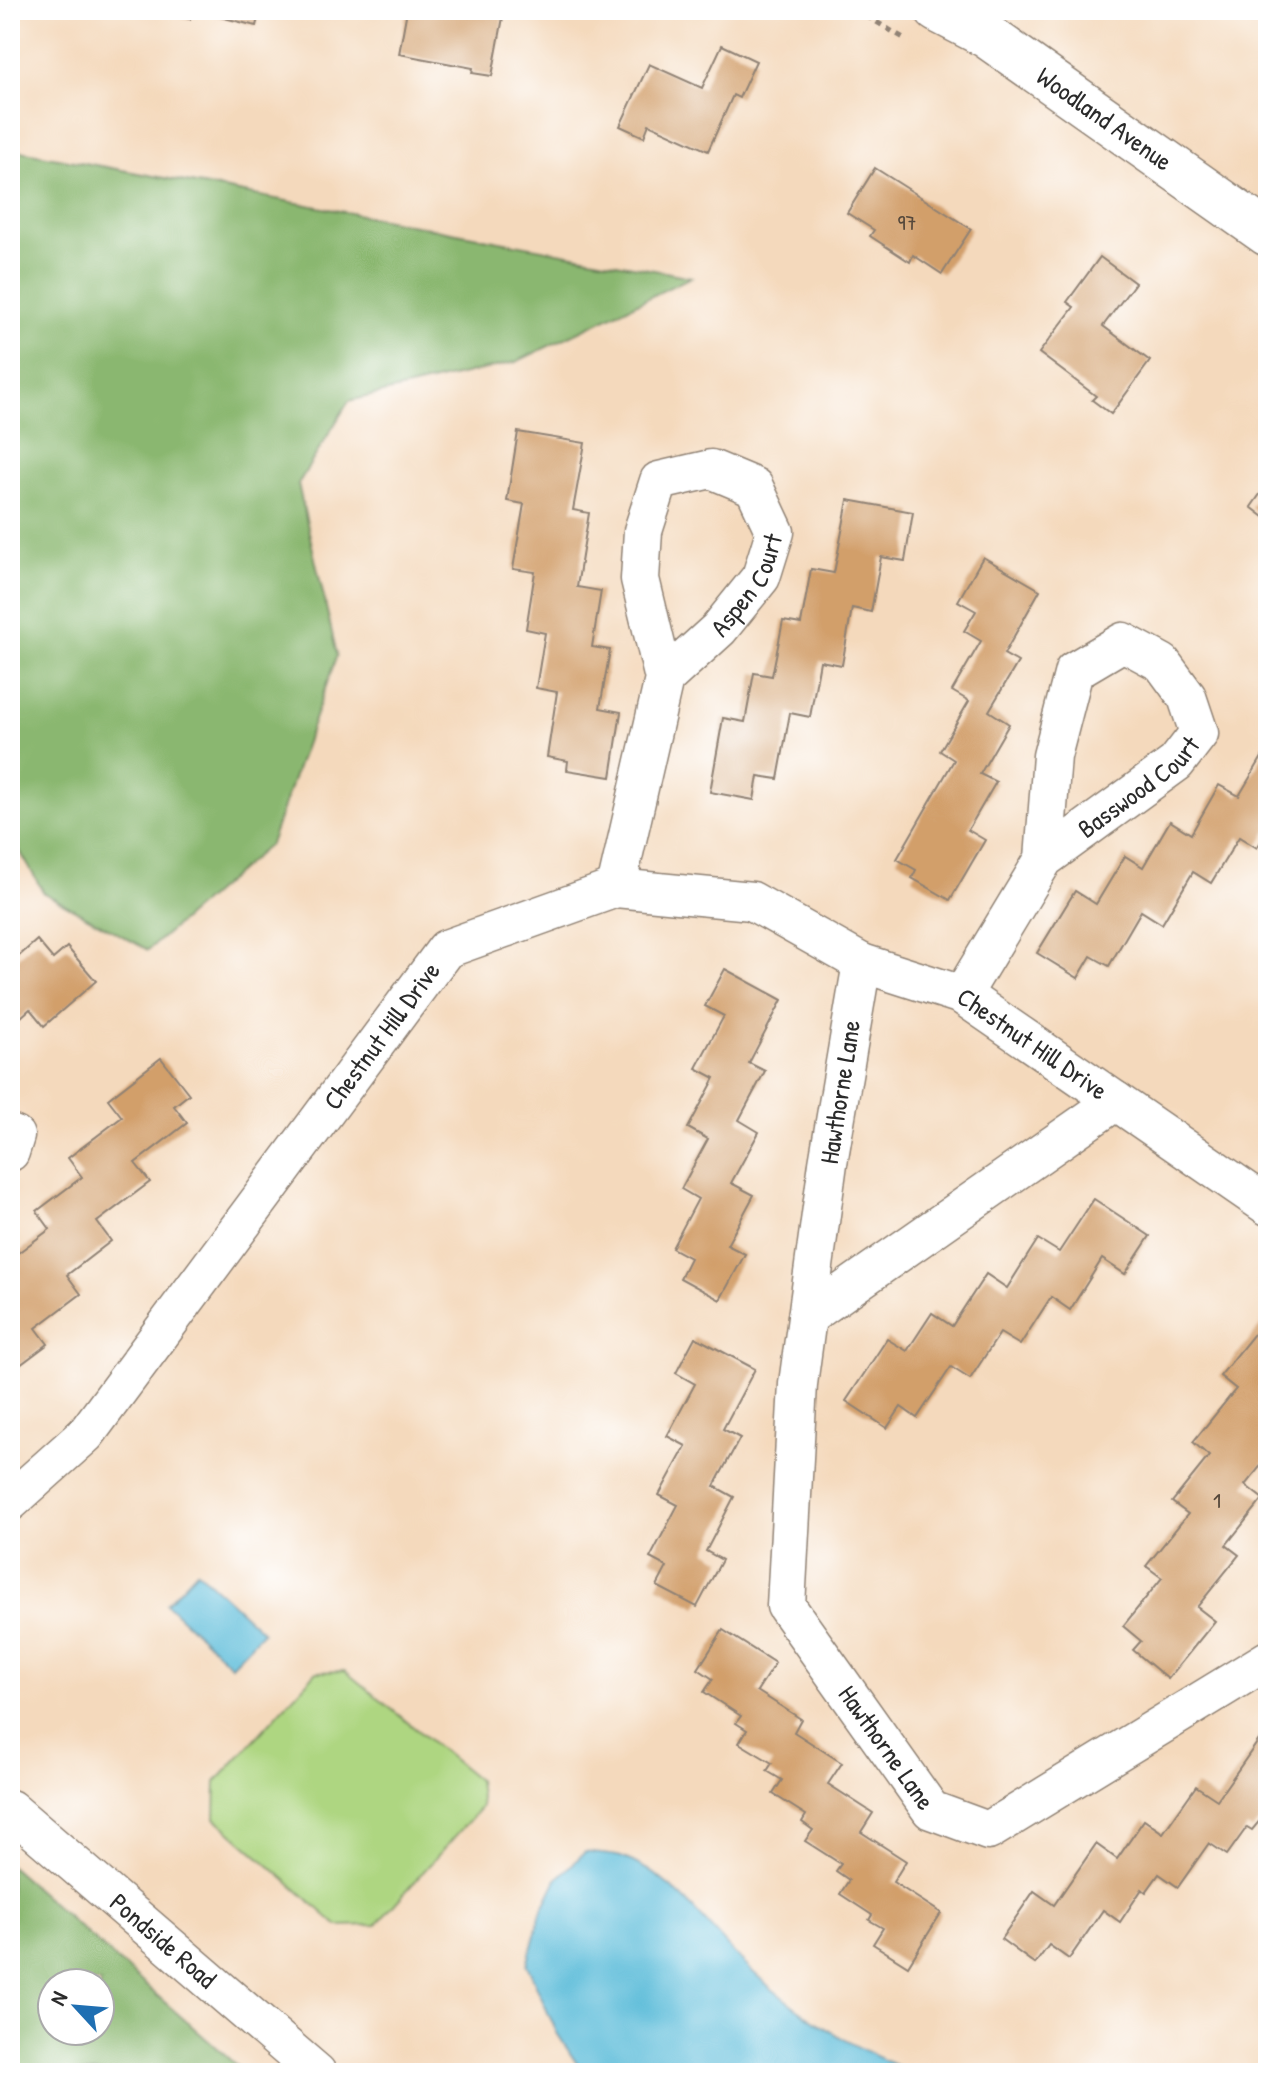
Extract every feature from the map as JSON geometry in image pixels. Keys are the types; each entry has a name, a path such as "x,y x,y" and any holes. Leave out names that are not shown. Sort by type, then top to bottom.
{"street":[{"name":"Woodland Avenue","path":"937,10 987,36 1268,234"},
{"name":"Aspen Court","path":"616,888 664,679 640,579 643,531 659,481 711,469 754,487 775,532 761,577 719,629 664,679"},
{"name":"Basswood Court","path":"962,995 1044,859 1176,763 1199,733 1187,697 1162,663 1123,642 1074,671 1052,756 1044,859"},
{"name":"Chestnut Hill Drive","path":"10,1502 86,1434 446,949 616,888 752,901 862,963 962,995 1268,1206"},
{"name":"Hawthorne Lane","path":"862,963 828,1163 798,1384 786,1606 931,1810 988,1831 1268,1660"},
{"path":"807,1317 1116,1101"},
{"path":"10,1134 15,1136 10,1152"},
{"name":"Pondside Road","path":"10,1809 317,2073"}],"green space":[{"path":"10,149 691,277 516,362 349,401 298,484 337,655 270,844 148,950 44,893 10,834"},
{"path":"345,1671 478,1780 481,1807 376,1925 338,1926 215,1818 216,1782 316,1672"},
{"path":"10,1866 245,2073 10,2073"}],"water":[{"path":"197,1571 263,1632 231,1665 166,1604"},
{"path":"585,1852 621,1857 660,1878 693,1908 738,1958 790,2003 850,2043 915,2073 583,2073 557,2033 527,1965 541,1912 557,1879"}],"building":[{"path":"166,10 192,10 190,19 166,13"},
{"path":"193,10 260,10 256,26"},
{"path":"407,10 504,12 492,76 472,73 473,68 399,54"},
{"path":"722,45 756,61 739,98 733,95 708,151 649,124 644,137 620,126 649,64 702,88"},
{"path":"875,168 971,229 942,274 913,255 910,262 870,236 874,230 847,213"},
{"path":"1100,257 1135,283 1103,326 1150,361 1111,414 1092,400 1096,396 1039,353 1074,307 1067,302"},
{"path":"518,432 585,443 573,510 589,513 577,587 601,591 592,647 610,650 600,708 621,712 611,777 567,770 568,761 547,757 557,692 536,688 545,633 526,629 535,572 513,569 524,504 507,501"},
{"path":"1268,483 1268,520 1251,507"},
{"path":"848,500 913,512 905,561 881,557 871,612 852,608 842,665 820,661 810,717 790,713 778,779 758,776 754,800 710,792 723,718 745,722 754,673 772,676 783,621 801,624 811,569 834,573"},
{"path":"983,557 1040,590 1004,654 1018,662 989,711 1009,724 980,774 996,782 968,830 985,840 950,900 912,878 916,870 897,859 954,760 940,751 969,701 952,691 981,641 964,631 976,611 958,601"},
{"path":"1268,747 1268,830 1257,848 1239,837 1211,883 1193,872 1162,924 1141,911 1109,966 1091,956 1078,978 1037,953 1075,891 1096,904 1125,856 1143,867 1170,821 1191,834 1219,785 1239,796"},
{"path":"37,940 53,959 67,947 96,981 44,1026 30,1009 10,1027 10,964"},
{"path":"725,969 782,1000 749,1063 765,1071 739,1120 759,1132 731,1183 754,1195 727,1245 745,1254 720,1300 680,1278 690,1258 672,1248 698,1199 681,1189 708,1139 688,1128 715,1078 696,1068 724,1016 705,1006"},
{"path":"161,1058 189,1094 174,1106 187,1123 135,1163 150,1182 97,1222 111,1241 67,1275 81,1294 36,1328 48,1344 12,1371 10,1289 20,1282 10,1270 10,1259 50,1229 37,1211 82,1177 68,1158 122,1117 108,1099"},
{"path":"1094,1199 1150,1236 1125,1274 1102,1259 1070,1310 1051,1297 1020,1345 1000,1333 970,1379 951,1367 917,1418 901,1407 887,1428 846,1401 887,1339 907,1351 932,1313 952,1326 986,1274 1007,1288 1038,1239 1059,1252"},
{"path":"1262,1324 1268,1329 1268,1457 1245,1485 1263,1499 1226,1545 1239,1555 1197,1607 1215,1621 1168,1679 1133,1650 1141,1641 1123,1626 1162,1578 1146,1566 1188,1514 1172,1502 1209,1456 1193,1442 1236,1389 1220,1376"},
{"path":"695,1337 755,1369 723,1429 740,1438 714,1486 734,1497 706,1551 722,1560 697,1607 657,1586 667,1567 650,1558 678,1505 659,1495 686,1446 667,1436 695,1384 676,1373"},
{"path":"723,1630 775,1663 757,1691 801,1719 794,1732 842,1763 828,1784 873,1813 861,1832 906,1861 893,1882 941,1913 908,1966 873,1944 883,1928 869,1920 872,1915 840,1894 849,1880 836,1871 841,1864 805,1841 813,1830 802,1822 806,1815 773,1794 782,1780 767,1771 772,1763 739,1743 747,1730 736,1723 741,1716 704,1692 713,1679 698,1669"},
{"path":"1259,1740 1268,1747 1268,1811 1252,1830 1247,1827 1227,1855 1209,1843 1178,1887 1159,1874 1146,1892 1142,1889 1120,1922 1103,1910 1069,1959 1049,1945 1035,1964 1001,1939 1034,1891 1054,1905 1096,1844 1117,1859 1144,1820 1163,1833 1196,1786 1217,1800"}]}
